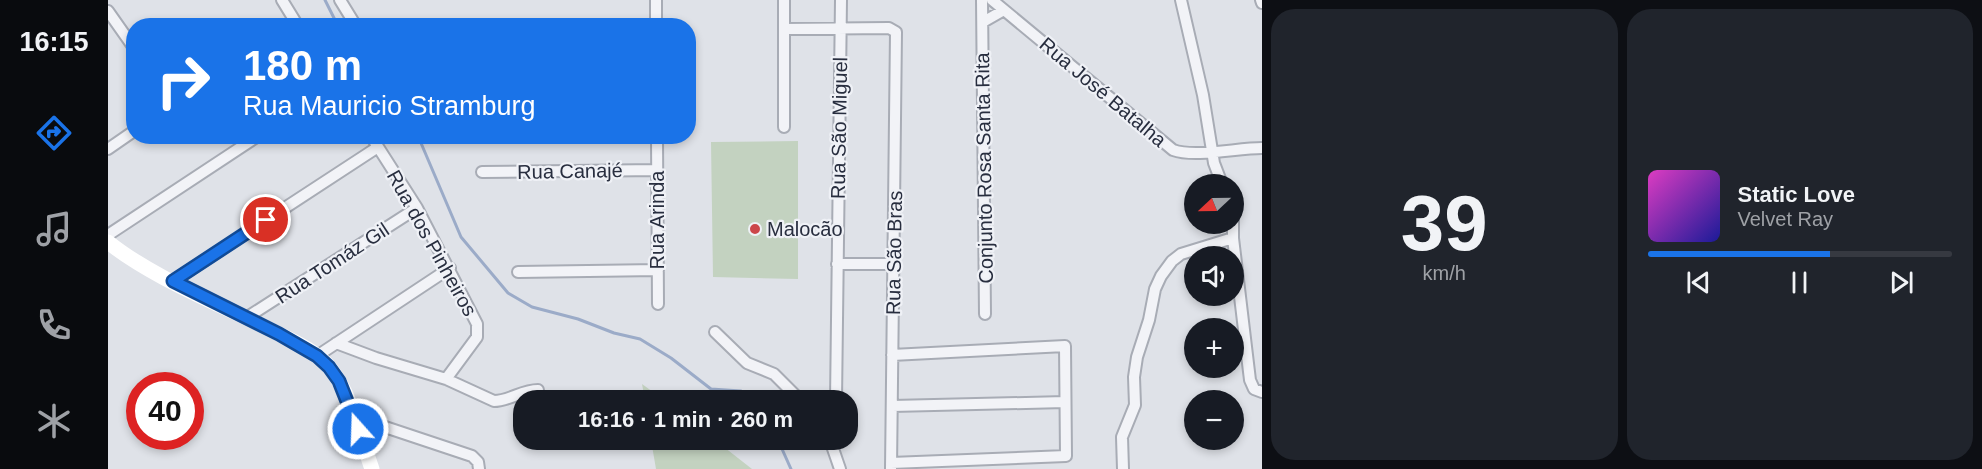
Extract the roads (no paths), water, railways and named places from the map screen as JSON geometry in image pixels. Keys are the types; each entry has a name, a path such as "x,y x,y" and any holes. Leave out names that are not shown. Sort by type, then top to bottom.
{"street":[{"path":"282,0 293,18"},
{"path":"340,0 351,18"},
{"path":"656,0 656,18"},
{"path":"784,0 784,127"},
{"name":"Rua São Miguel","path":"836,390 841,0"},
{"name":"Conjunto Rosa Santa Rita","path":"982,0 985,314"},
{"name":"Rua José Batalha","path":"992,0 1173,150 1181,153 1262,147"},
{"path":"1180,0 1203,95 1214,163 1218,174"},
{"path":"983,22 1004,10"},
{"path":"108,11 126,37"},
{"path":"784,29 841,28"},
{"name":"Rua São Bras","path":"841,28 889,28 896,32 897,36 891,466"},
{"path":"108,149 126,137"},
{"path":"108,236 246,144"},
{"name":"Rua dos Pinheiros","path":"376,144 417,208 473,313 478,331 473,344 446,379"},
{"name":"Rua Arinda","path":"657,144 658,304"},
{"path":"173,281 378,147"},
{"name":"Rua Canajé","path":"482,172 657,170"},
{"name":"Rua Tomáz Gil","path":"246,318 417,208"},
{"path":"1233,234 1250,380 1254,389 1262,392"},
{"path":"1123,469 1122,437 1135,405 1134,377 1137,357 1147,328 1155,289 1161,276 1172,261 1181,254 1233,238"},
{"path":"108,242 173,281 317,356 339,381 355,417 372,469"},
{"path":"837,264 893,264"},
{"path":"317,356 450,268"},
{"path":"518,272 658,270"},
{"path":"714,332 747,363 774,374 790,390"},
{"path":"336,343 376,358 446,379 494,401 501,401 513,396"},
{"path":"891,466 1066,456 1065,346 892,355"},
{"path":"892,406 1065,402"},
{"path":"355,417 472,456 478,462 480,469"},
{"path":"834,450 840,466"},
{"path":"838,450 840,466"}],"waterway":[{"path":"325,0 334,18"},
{"path":"421,144 461,237 508,293 532,307 640,339 671,358 711,389 726,390"},
{"path":"782,450 791,469"}],"place":[{"name":"Malocão","path":"755,229"}]}
